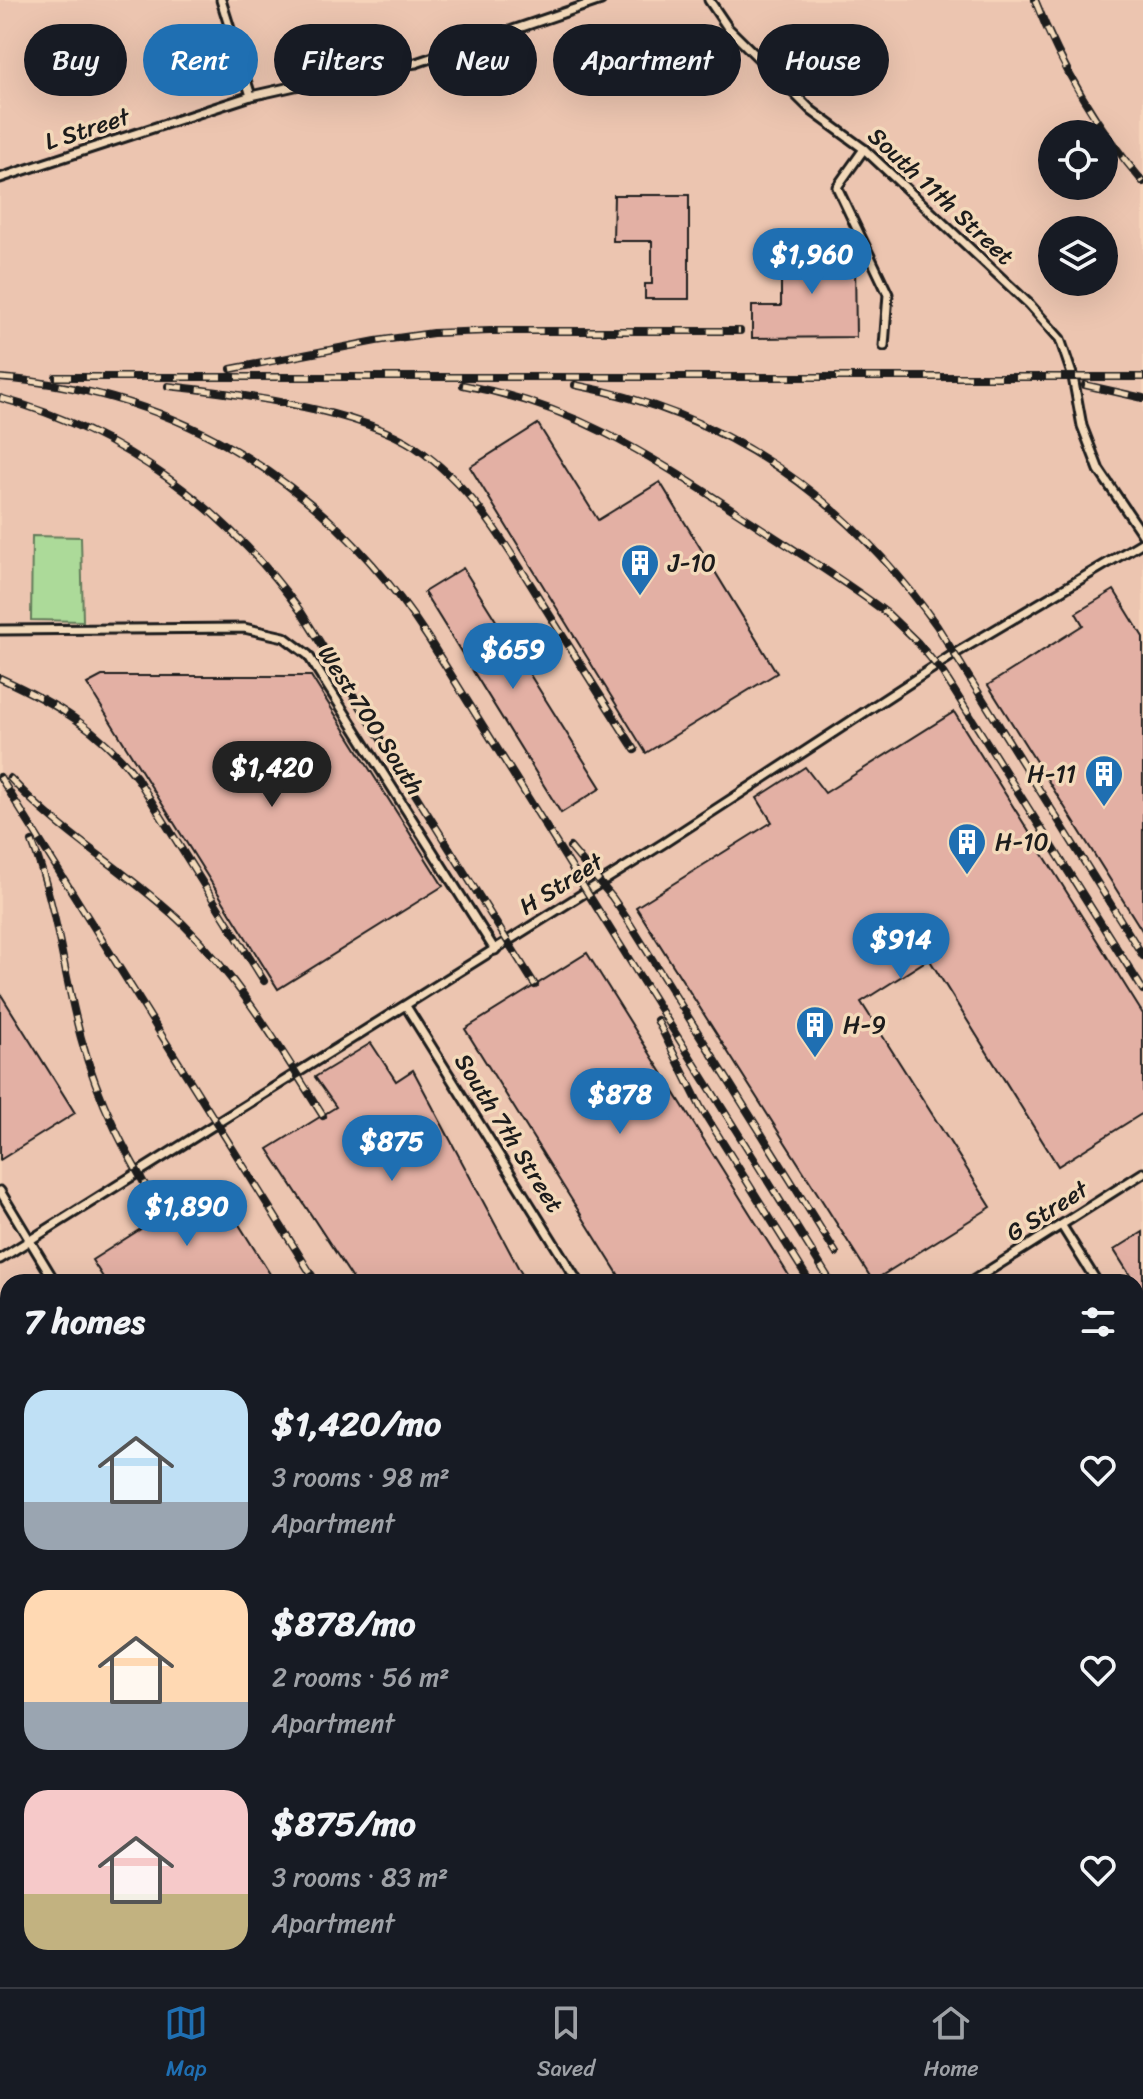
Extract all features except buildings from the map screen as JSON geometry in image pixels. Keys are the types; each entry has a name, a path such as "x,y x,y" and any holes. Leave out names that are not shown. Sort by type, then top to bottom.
{"lane":[{"path":"221,0 228,24"},
{"name":"L Street","path":"258,94 366,70 416,63 601,0"},
{"name":"South 11th Street","path":"709,0 728,28 812,111 864,149 1029,304 1060,339 1073,377 1082,426 1099,470 1143,535"},
{"name":"L Street","path":"0,178 251,96"},
{"path":"864,149 837,187 888,294 884,346"},
{"name":"H Street","path":"0,1259 664,843 954,654 1143,542"},
{"name":"West 700 South","path":"0,630 244,628 284,637 308,655 495,950"},
{"name":"South 7th Street","path":"406,1006 573,1274"},
{"name":"G Street","path":"984,1274 1143,1173"},
{"path":"0,1191 50,1274"},
{"path":"1062,1226 1092,1274"}],"shaded area":[{"path":"0,0 1143,0 1143,1274 0,1274"}],"green space":[{"path":"32,536 81,537 83,621 31,620"}],"railway":[{"path":"1035,0 1082,96 1110,140 1143,182"},
{"path":"231,369 433,333 740,331"},
{"path":"56,377 1143,377"},
{"path":"0,378 67,387 130,403 189,426 245,456 297,493 345,535 389,584 428,638 826,1274"},
{"path":"463,385 544,407 615,438 717,499 888,614 943,673 1143,990"},
{"path":"575,385 631,398 684,417 734,441 780,469 824,502 864,539 902,580 937,626 1143,956"},
{"path":"1085,385 1143,398"},
{"path":"168,386 227,393 330,413 391,434 436,463 488,519 635,750"},
{"path":"0,398 45,412 130,453 206,508 272,575 301,612 535,985"},
{"path":"0,678 75,719 123,761 137,778 264,981"},
{"path":"0,777 311,1274"},
{"path":"10,778 52,818 162,905 204,946 258,1016 323,1116"},
{"path":"32,842 48,890 75,1013 96,1085 115,1129 163,1215"},
{"path":"570,847 627,919 836,1253"},
{"path":"657,1020 701,1108 805,1274"}],"place":[{"name":"J-10","path":"640,597"},
{"name":"H-11","path":"1104,808"},
{"name":"H-10","path":"967,876"},
{"name":"H-9","path":"815,1059"}]}
